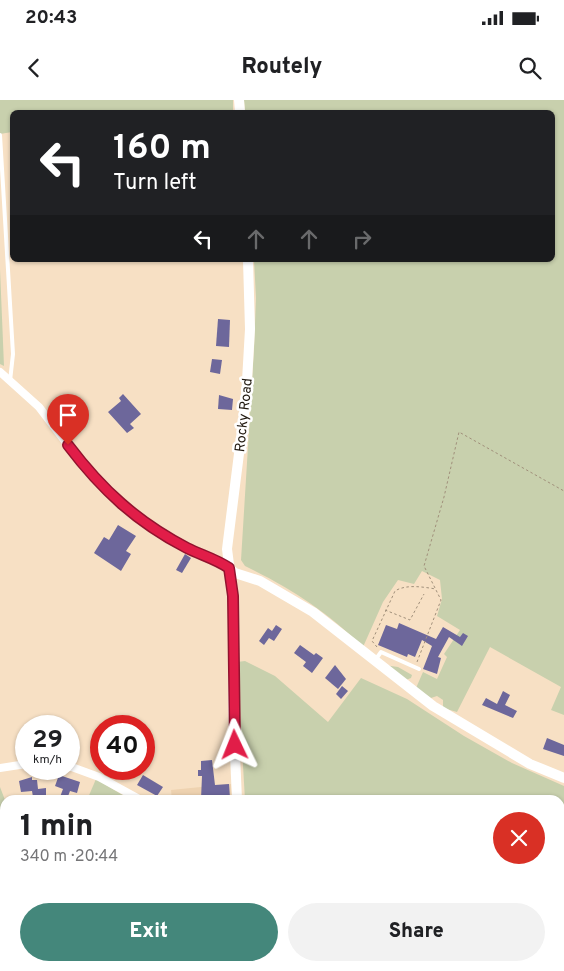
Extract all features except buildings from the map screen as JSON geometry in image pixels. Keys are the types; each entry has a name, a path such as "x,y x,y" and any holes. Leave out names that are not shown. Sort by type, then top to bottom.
{"street":[{"name":"Rocky Road","path":"237,795 233,708 233,596 227,549 246,398 250,329 248,262"},
{"path":"0,372 39,407 95,479 120,504 146,523 188,548 221,562 235,573 260,581 313,612 374,662 433,706 530,764 564,778"},
{"path":"0,768 15,766"},
{"path":"80,770 100,777 132,795"}],"lane":[{"path":"0,135 13,354 10,382"},
{"path":"374,662 381,652 417,668"}],"path":[{"path":"417,668 441,600 424,566 444,497 459,432 564,491"},
{"path":"381,652 372,641 395,590 418,587 436,589"},
{"path":"385,610 410,620 424,594"}],"shaded area":[{"path":"231,784 232,795 172,795 171,790"}],"green space":[{"path":"0,100 233,100 233,110 10,110 10,132 0,134"},
{"path":"244,100 564,100 564,715 551,710 561,687 490,647 457,712 443,708 443,700 437,696 431,698 416,688 423,672 437,679 447,657 444,654 460,630 437,616 442,599 440,580 422,571 414,584 398,580 383,602 363,647 322,611 278,583 245,566 241,560 254,349 256,298 254,262 555,262 555,110 245,110"},
{"path":"0,269 4,366 0,364"},
{"path":"245,661 275,676 328,722 361,678 407,699 464,736 512,763 564,786 564,795 245,795 237,662"},
{"path":"384,665 398,667 412,675 411,678 406,680"},
{"path":"96,780 98,780 123,795 89,795"}],"route":[{"path":"68,445 101,486 120,504 146,523 188,548 221,562 229,568 233,596 233,708 235,745"}]}
